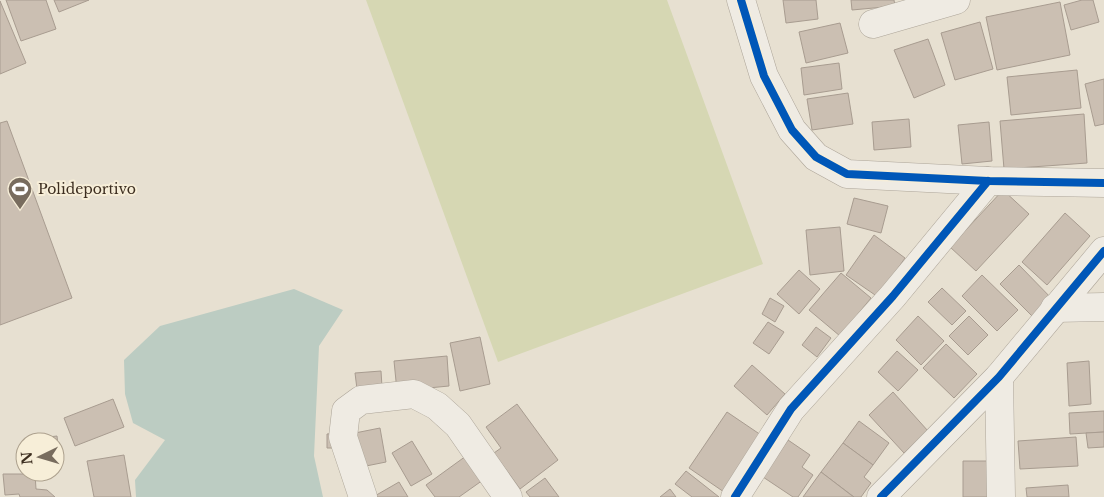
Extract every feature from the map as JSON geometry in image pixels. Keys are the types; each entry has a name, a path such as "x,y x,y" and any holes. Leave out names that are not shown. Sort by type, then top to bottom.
{"street":[{"path":"741,0 764,76 792,130 816,157 847,174 1104,184"},
{"path":"873,24 956,0"},
{"path":"735,497 791,408 893,296 988,180"},
{"path":"881,497 999,377 1104,251"},
{"path":"1055,308 1104,308"},
{"path":"999,377 1001,497"},
{"path":"363,497 343,436 346,410 361,400 414,394 437,406 458,425 508,497"}],"green space":[{"path":"366,0 667,0 763,264 498,362"}],"shaded area":[{"path":"294,289 343,310 319,346 314,456 323,497 136,497 135,480 165,440 133,423 125,394 124,360 160,326"}],"building":[{"path":"6,0 46,0 56,29 21,41"},
{"path":"54,0 89,0 59,12"},
{"path":"783,0 816,0 818,19 786,23"},
{"path":"851,0 894,0 895,6 852,10"},
{"path":"1082,0 1093,0 1099,22 1071,30 1064,5"},
{"path":"0,1 26,63 0,74"},
{"path":"1060,2 1070,55 997,70 986,17"},
{"path":"980,22 993,69 955,80 941,33"},
{"path":"840,23 848,53 806,63 799,32"},
{"path":"928,39 945,85 914,98 894,50"},
{"path":"839,63 842,89 804,95 801,68"},
{"path":"1077,70 1081,108 1011,115 1007,77"},
{"path":"1104,79 1104,124 1095,126 1085,84"},
{"path":"848,93 853,124 812,130 807,99"},
{"path":"1084,114 1087,163 1004,169 1000,121"},
{"path":"909,119 911,147 874,150 872,122"},
{"name":"Polideportivo","path":"7,121 72,298 0,325 0,123"},
{"path":"989,122 992,161 962,164 958,125"},
{"path":"1003,190 1029,214 976,271 950,247"},
{"path":"854,198 888,206 881,233 847,224"},
{"path":"1065,213 1090,236 1047,285 1022,262"},
{"path":"840,227 844,271 810,275 806,230"},
{"path":"874,235 905,258 878,297 846,275"},
{"path":"1019,265 1056,303 1038,322 1000,284"},
{"path":"799,270 820,289 799,314 777,294"},
{"path":"841,273 871,298 840,336 809,310"},
{"path":"982,275 1018,310 997,331 962,296"},
{"path":"942,288 966,311 952,325 928,302"},
{"path":"770,298 784,306 775,322 762,314"},
{"path":"918,316 944,341 921,365 896,340"},
{"path":"969,316 988,335 968,355 949,336"},
{"path":"768,322 784,332 769,354 753,343"},
{"path":"816,327 831,338 817,357 802,345"},
{"path":"480,337 490,384 460,391 450,343"},
{"path":"946,344 977,374 954,398 923,368"},
{"path":"897,351 918,370 898,391 878,372"},
{"path":"447,356 449,386 397,391 394,361"},
{"path":"1089,361 1091,404 1069,406 1067,363"},
{"path":"752,365 785,394 767,415 734,386"},
{"path":"381,371 382,387 357,389 355,373"},
{"path":"893,392 928,431 904,453 869,415"},
{"path":"113,399 124,427 75,446 64,418"},
{"path":"517,404 558,460 520,489 494,453 501,448 486,427"},
{"path":"1104,411 1104,432 1070,434 1069,413"},
{"path":"727,412 761,435 724,492 689,468"},
{"path":"859,421 889,443 873,465 843,443"},
{"path":"380,428 386,462 361,467 355,433"},
{"path":"1104,432 1104,447 1088,448 1086,433"},
{"path":"339,433 340,448 327,448 327,434"},
{"path":"1076,437 1078,466 1020,469 1018,441"},
{"path":"788,440 810,455 802,467 813,475 798,497 793,497 763,477"},
{"path":"412,441 432,474 411,486 392,453"},
{"path":"843,443 873,465 864,477 871,483 861,497 854,497 821,472"},
{"path":"124,455 131,497 94,497 87,461"},
{"path":"466,456 483,480 459,497 435,497 426,485"},
{"path":"963,461 989,461 988,497 963,497"},
{"path":"686,471 719,497 692,497 675,484"},
{"path":"821,472 851,495 854,497 803,497"},
{"path":"3,474 15,474 15,482 36,482 36,489 47,490 55,497 20,497 19,494 5,495"},
{"path":"545,478 559,497 530,497 526,492"},
{"path":"399,482 408,497 373,497"},
{"path":"1068,485 1069,497 1027,497 1026,488"},
{"path":"670,489 676,497 660,497"}],"cycle path":[{"path":"741,0 764,76 792,130 816,157 847,174 988,181 1104,183"},
{"path":"735,497 791,409 893,296 988,181"},
{"path":"881,497 999,377 1104,251"}],"place":[{"name":"Polideportivo","path":"20,210"}]}
